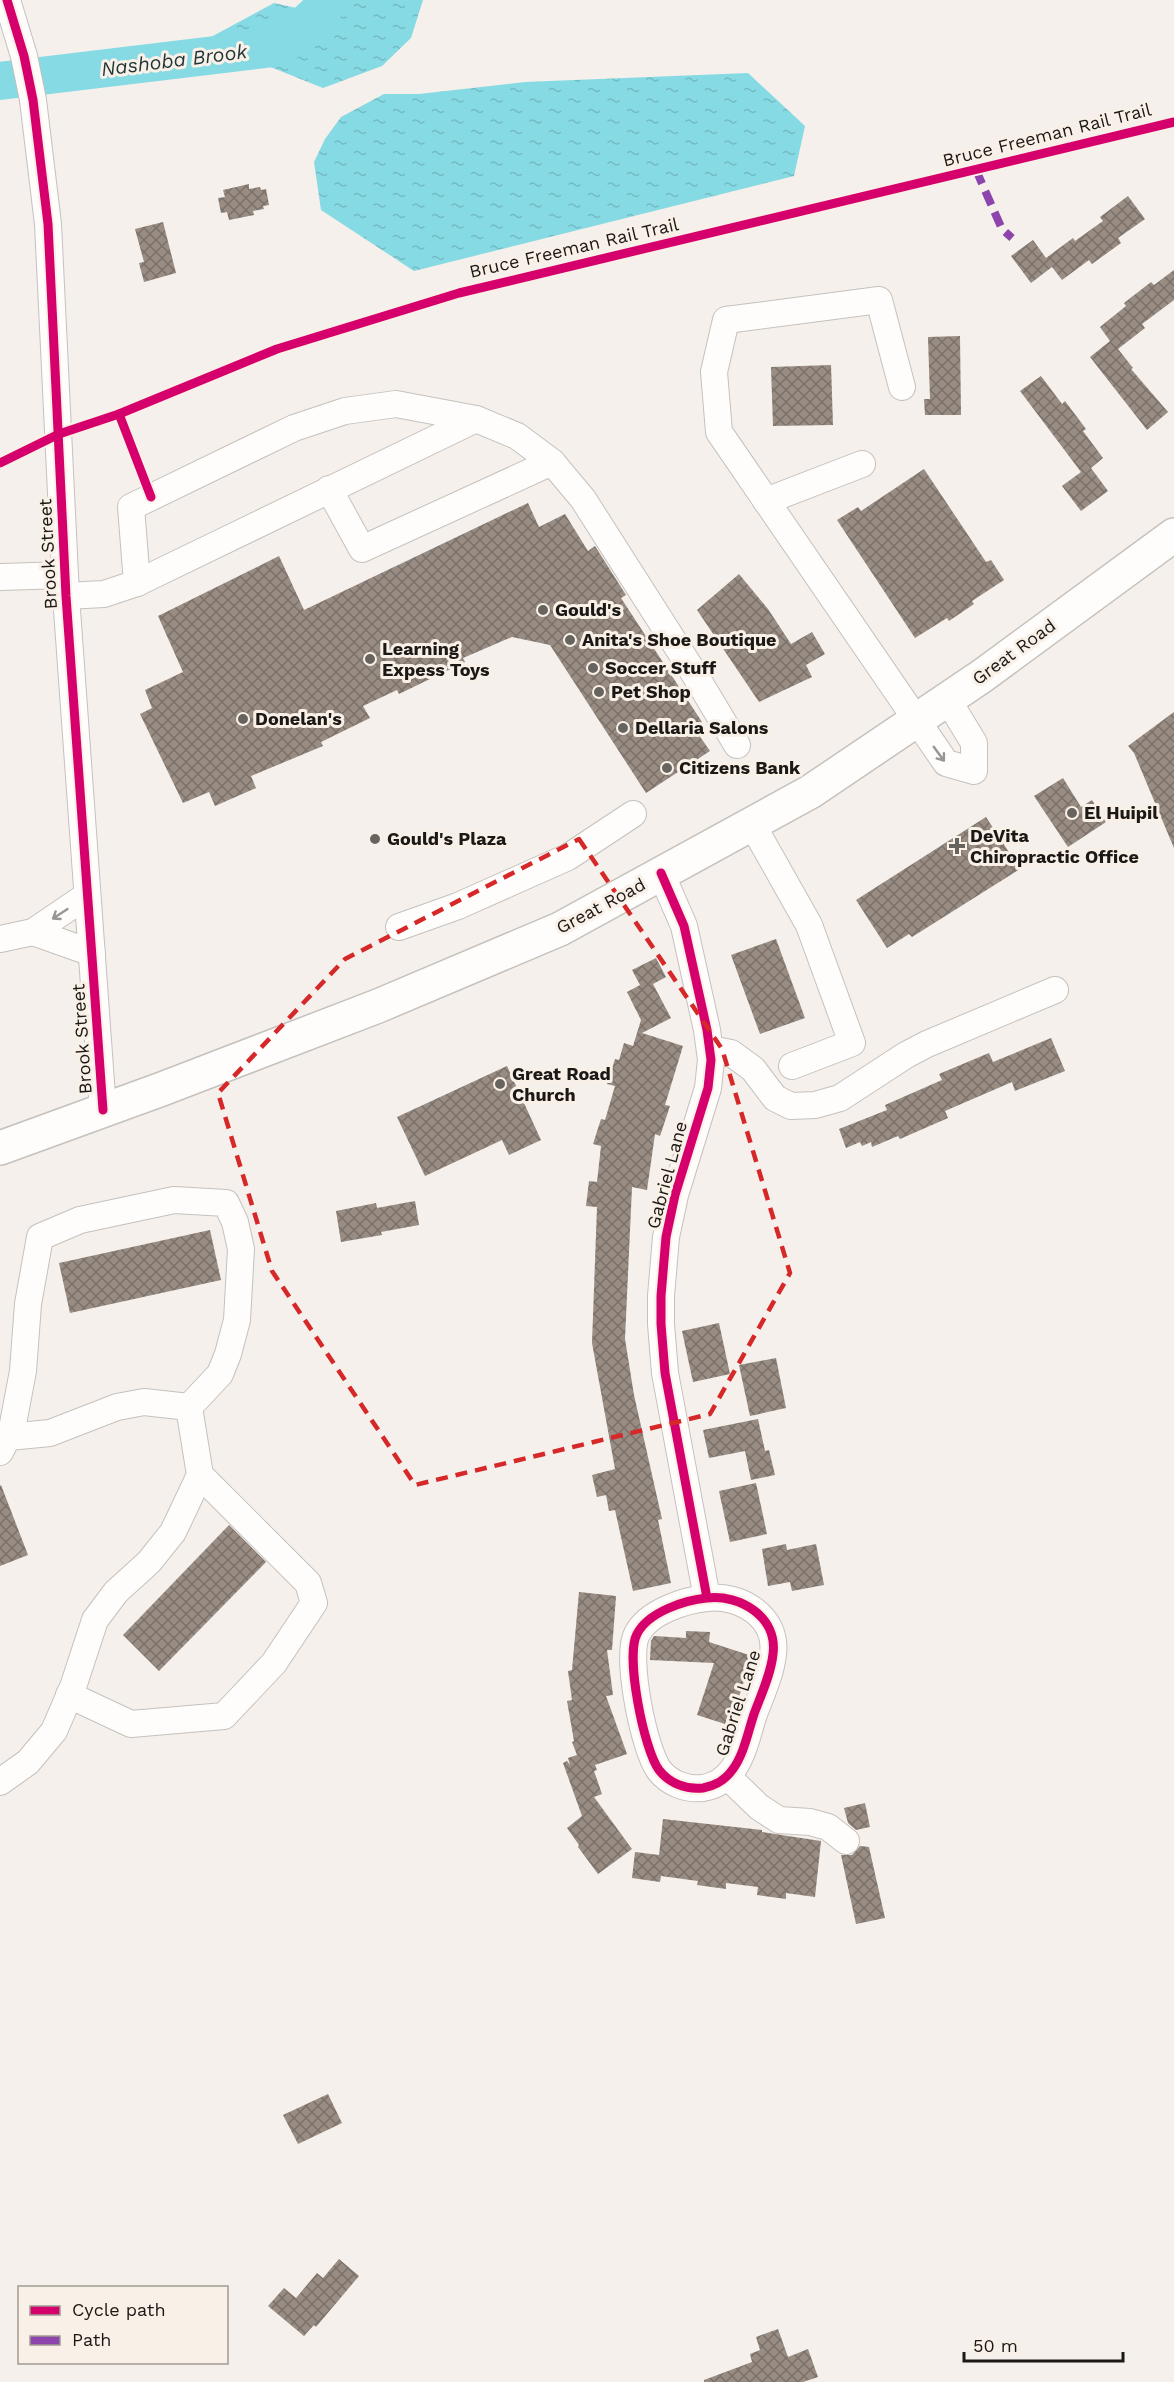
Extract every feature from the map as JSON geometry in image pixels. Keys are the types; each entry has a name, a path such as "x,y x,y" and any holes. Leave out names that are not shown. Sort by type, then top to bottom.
{"main road":[{"name":"Great Road","path":"0,1148 378,1006 560,929 810,792 948,700 1174,535"}],"street":[{"name":"Brook Street","path":"7,0 24,56 33,100 48,224 65,586 103,1110"},
{"path":"902,387 879,300 726,320 714,372 719,432 946,764 974,771 974,743 948,700"},
{"path":"136,583 131,507 294,428 345,411 396,404 476,419 516,436 552,462 583,500 692,670 737,745"},
{"path":"0,578 65,586 104,594 136,583 476,419"},
{"path":"329,489 362,549 552,462"},
{"path":"766,501 862,464"},
{"path":"399,927 458,906 568,857 633,814"},
{"path":"752,825 809,925 852,1043 792,1066"},
{"name":"Gabriel Lane","path":"661,873 684,926 710,1049 711,1069 708,1088 680,1175 666,1236 661,1315 665,1373 708,1598"},
{"path":"0,939 33,932 86,896"},
{"path":"33,932 92,953"},
{"path":"710,1049 731,1053 753,1070 775,1098 791,1106 815,1105 840,1098 927,1044 1055,990"},
{"path":"4,1444 12,1429 23,1371 28,1304 40,1237 80,1220 174,1200 226,1203 235,1222 242,1249 237,1320 228,1354 220,1374 189,1407"},
{"path":"4,1444 50,1434 117,1407 144,1402 189,1407"},
{"path":"0,1782 28,1761 54,1731 95,1620 116,1592 149,1562 173,1532 200,1475 189,1407"},
{"path":"69,1695 131,1724 224,1716 274,1663 314,1603 308,1583 200,1475"},
{"name":"Gabriel Lane","path":"708,1598 726,1598 754,1609 768,1626 774,1642 771,1664 740,1756 727,1776 712,1785 694,1788 676,1784 662,1773 652,1758 632,1666 634,1641 637,1633 648,1620 678,1606 708,1598"},
{"path":"727,1776 759,1807 779,1820 810,1822 828,1827 846,1841"}],"highlighted area":[{"path":"579,839 722,1049 790,1273 710,1414 415,1485 272,1271 218,1093 345,959"}],"water":[{"path":"348,0 423,0 411,38 382,66 323,88 216,49 211,37 274,3 301,9"},
{"path":"748,73 805,126 794,176 414,271 321,210 314,162 325,139 341,117 384,94 419,94 525,82"}],"building":[{"path":"249,184 249,189 260,187 261,190 266,189 269,205 263,206 264,209 253,211 254,215 229,220 227,212 221,213 218,198 225,197 223,190"},
{"path":"1128,196 1145,219 1118,238 1121,243 1092,264 1089,260 1062,280 1052,267 1031,283 1011,256 1033,240 1046,258 1073,238 1075,241 1103,221 1100,217"},
{"path":"163,222 176,273 144,282 139,263 144,262 135,229"},
{"path":"1174,270 1174,300 1142,324 1145,328 1118,349 1133,368 1131,369 1168,412 1147,430 1090,357 1110,341 1100,327 1126,306 1124,303 1151,282 1154,285"},
{"path":"960,336 961,415 925,415 924,399 930,399 928,337"},
{"path":"831,365 833,425 773,426 771,367"},
{"path":"1041,376 1062,404 1065,401 1086,429 1083,431 1103,458 1091,468 1108,491 1081,511 1062,486 1081,472 1020,391"},
{"path":"924,469 986,562 991,560 1004,580 972,601 974,604 949,621 947,618 915,638 837,520 858,507 861,511"},
{"path":"528,503 539,527 565,514 588,551 595,546 626,595 621,598 702,722 694,728 710,751 646,793 550,645 512,637 463,658 465,662 399,694 397,690 363,706 370,718 321,742 323,746 251,776 256,788 215,806 209,792 183,803 140,714 152,708 145,690 183,672 158,616 279,556 304,610"},
{"path":"739,574 768,609 791,644 812,632 825,654 806,665 812,677 759,702 697,610"},
{"path":"1174,712 1174,848 1134,753 1128,746"},
{"name":"El Huipil","path":"1063,778 1081,807 1092,800 1106,822 1068,847 1034,796"},
{"path":"986,817 1020,869 912,937 909,934 887,948 856,900"},
{"path":"776,939 805,1018 760,1034 731,955"},
{"path":"656,958 666,977 653,984 671,1018 642,1033 683,1046 665,1105 670,1106 660,1136 655,1134 647,1190 632,1187 625,1339 634,1395 662,1519 658,1520 671,1583 633,1591 615,1510 609,1511 606,1495 597,1497 592,1475 615,1469 592,1343 597,1207 586,1206 589,1181 597,1182 601,1146 593,1144 601,1119 605,1120 615,1086 607,1084 615,1059 619,1060 624,1043 633,1046 641,1020 627,992 640,985 632,970"},
{"path":"1051,1038 1065,1071 1015,1091 1012,1082 945,1111 948,1118 900,1139 898,1136 872,1147 871,1142 862,1146 860,1142 846,1148 839,1129 887,1110 885,1105 942,1080 939,1074 989,1053 993,1062"},
{"path":"507,1066 541,1140 509,1155 502,1140 425,1176 397,1117"},
{"path":"415,1201 419,1225 381,1232 382,1235 341,1242 336,1211 376,1203 377,1208"},
{"path":"210,1230 221,1280 70,1313 59,1263"},
{"path":"719,1323 730,1374 693,1382 682,1331"},
{"path":"776,1358 786,1408 750,1416 739,1365"},
{"path":"758,1419 765,1451 769,1450 775,1475 751,1480 745,1451 709,1458 703,1430"},
{"path":"756,1483 767,1534 730,1542 719,1491"},
{"path":"0,1486 28,1555 0,1566"},
{"path":"229,1525 266,1562 159,1671 123,1635"},
{"path":"786,1544 787,1550 816,1544 824,1585 792,1591 790,1582 768,1586 762,1549"},
{"path":"579,1592 616,1596 612,1650 607,1650 613,1695 606,1696 627,1754 595,1765 597,1770 594,1771 602,1794 594,1797 632,1849 598,1874 567,1828 582,1816 563,1763 567,1761 570,1765 568,1758 577,1755 572,1742 574,1741 567,1701 572,1700 568,1671 572,1670"},
{"path":"686,1631 710,1632 709,1642 752,1656 738,1700 734,1699 725,1724 697,1715 714,1663 650,1660 651,1641 654,1636 686,1638"},
{"path":"865,1803 870,1827 856,1830 848,1823 844,1808"},
{"path":"663,1819 762,1830 762,1832 821,1841 815,1897 786,1893 786,1899 757,1895 758,1887 726,1883 726,1889 697,1885 698,1881 661,1876 660,1882 632,1878 635,1852 659,1855"},
{"path":"860,1846 869,1847 885,1918 856,1924 841,1855 852,1855"},
{"path":"328,2094 342,2123 298,2144 283,2115"},
{"path":"339,2259 359,2276 316,2327 314,2325 304,2336 268,2306 284,2288 296,2298 317,2273 323,2278"},
{"path":"778,2329 788,2357 808,2349 818,2377 803,2382 704,2382 704,2380 752,2362 750,2354 760,2350 756,2337"}],"waterway":[{"name":"Nashoba Brook","path":"0,81 281,47 331,0"}],"marked path":[{"path":"976,170 1002,229 1012,238"}],"cycle path":[{"path":"7,0 24,56 33,100 48,224 66,596 103,1110"},
{"name":"Bruce Freeman Rail Trail","path":"0,463 59,434 119,414 277,349 459,293 1174,122"},
{"path":"119,414 151,497"},
{"path":"661,873 684,926 707,1030 711,1060 708,1088 675,1195 666,1237 661,1296 665,1373 707,1598 678,1604 649,1619 637,1634 633,1662 642,1724 653,1759 668,1779 684,1787 707,1787 720,1782 737,1763 768,1677 773,1654 773,1641 769,1629 754,1611 732,1600 707,1598"}],"place":[{"name":"Gould's","path":"543,610"},
{"name":"Anita's Shoe Boutique","path":"570,640"},
{"name":"Learning Expess Toys","path":"370,659"},
{"name":"Soccer Stuff","path":"593,668"},
{"name":"Pet Shop","path":"599,692"},
{"name":"Donelan's","path":"243,719"},
{"name":"Dellaria Salons","path":"623,728"},
{"name":"Citizens Bank","path":"667,768"},
{"name":"El Huipil","path":"1072,813"},
{"name":"Gould's Plaza","path":"375,839"},
{"name":"DeVita Chiropractic Office","path":"957,846"},
{"name":"Great Road Church","path":"500,1084"}]}
